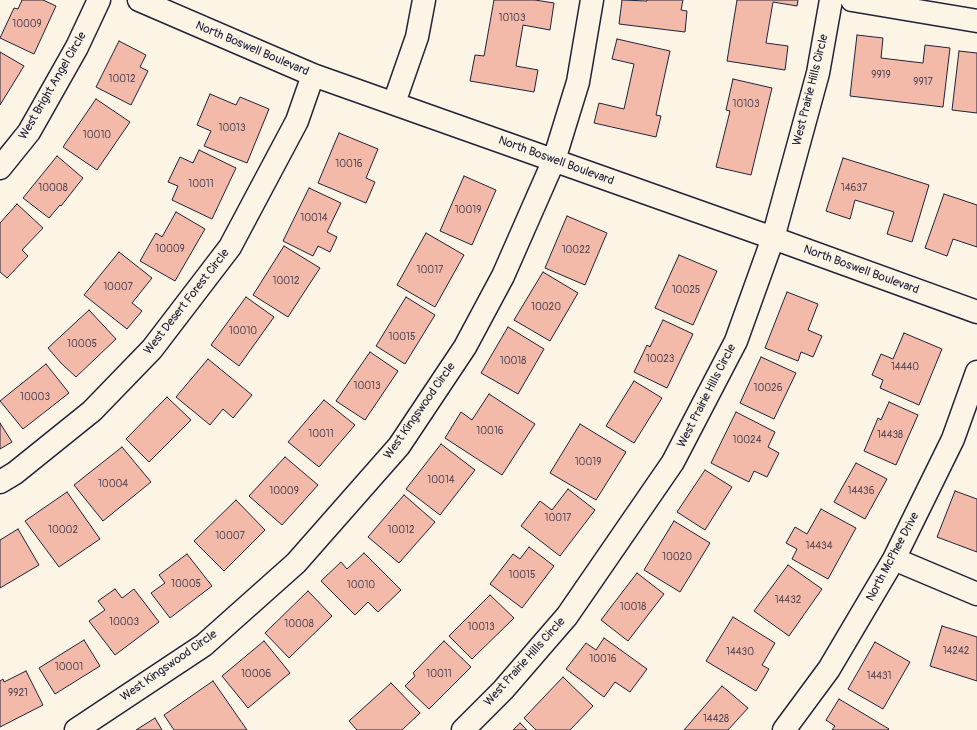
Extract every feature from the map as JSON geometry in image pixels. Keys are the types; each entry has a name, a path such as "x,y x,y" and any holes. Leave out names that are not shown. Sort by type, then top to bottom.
{"street":[{"name":"West Bright Angel Circle","path":"0,168 30,132 77,47 99,0"},
{"name":"North Boswell Boulevard","path":"139,0 313,75 977,312"},
{"path":"394,103 417,37 424,0"},
{"name":"West Kingswood Circle","path":"76,730 204,645 296,563 399,446 465,347 503,276 554,160 578,82 592,0"},
{"name":"West Prairie Hills Circle","path":"462,730 503,690 567,616 673,462 736,341 773,238 818,74 831,0"},
{"path":"852,0 977,21"},
{"name":"West Desert Forest Circle","path":"0,482 15,473 92,410 152,349 230,248 298,121 313,75"},
{"name":"North McPhee Drive","path":"784,730 830,669 894,559 953,440 977,372"},
{"path":"894,559 977,594"}],"building":[{"path":"22,0 43,0 56,6 34,54 0,38 14,8 18,9"},
{"path":"494,0 535,0 554,3 550,30 523,25 516,66 538,70 534,92 470,81 475,55 484,56"},
{"path":"622,0 683,0 681,10 687,11 685,32 619,24"},
{"path":"737,0 798,0 797,6 773,2 766,43 788,46 785,70 727,61"},
{"path":"857,35 883,38 881,58 923,63 925,45 950,48 943,107 850,96"},
{"path":"617,39 670,51 656,115 661,116 656,137 594,123 599,103 624,109 634,64 612,59"},
{"path":"119,41 146,55 140,67 148,71 131,105 96,87"},
{"path":"959,51 977,53 977,113 952,110"},
{"path":"0,52 24,66 0,105"},
{"path":"733,79 772,88 751,175 716,167 730,111 726,110"},
{"path":"210,94 236,105 240,97 269,109 247,163 204,146 211,131 197,125"},
{"path":"96,99 130,122 97,170 63,147"},
{"path":"339,133 378,149 366,178 375,182 366,203 318,183"},
{"path":"199,150 236,168 212,219 172,200 178,186 168,182 180,157 193,163"},
{"path":"57,156 83,178 61,206 60,205 49,218 23,198"},
{"path":"843,158 929,185 912,242 887,234 894,212 855,200 850,219 826,211"},
{"path":"464,176 496,190 472,245 440,231"},
{"path":"309,188 341,203 327,232 337,237 330,252 318,246 313,256 283,241"},
{"path":"944,194 977,205 977,247 953,239 947,256 925,248"},
{"path":"17,204 43,228 22,250 28,256 7,278 0,272 0,223"},
{"path":"176,212 205,229 175,281 140,261 156,233 162,237"},
{"path":"567,216 607,233 585,285 545,268"},
{"path":"426,233 464,255 435,307 397,285"},
{"path":"284,246 320,268 288,317 253,295"},
{"path":"119,252 152,278 132,303 142,311 127,329 84,295"},
{"path":"679,255 717,271 693,325 655,308"},
{"path":"543,272 578,293 550,341 514,320"},
{"path":"787,292 818,304 808,330 822,336 813,357 801,352 798,361 765,348"},
{"path":"246,297 274,317 239,366 211,345"},
{"path":"406,297 435,315 405,364 376,346"},
{"path":"89,310 116,339 76,377 48,348"},
{"path":"663,320 693,334 667,388 634,372 647,345 650,347"},
{"path":"508,327 544,349 518,394 481,373"},
{"path":"904,333 942,349 919,405 880,388 883,380 872,375 881,354 893,359"},
{"path":"370,352 398,371 365,420 336,401"},
{"path":"761,357 796,373 774,419 740,403"},
{"path":"208,359 252,395 233,418 223,409 210,425 176,397"},
{"path":"46,364 69,393 23,429 0,401"},
{"path":"634,381 662,398 634,443 606,426"},
{"path":"489,394 535,424 502,475 445,438 461,412 472,420"},
{"path":"167,397 191,420 149,462 126,439"},
{"path":"324,400 355,425 319,467 288,442"},
{"path":"889,402 918,415 896,465 864,451 878,418 881,420"},
{"path":"736,412 775,432 768,447 779,453 767,477 754,471 749,482 711,463"},
{"path":"0,423 12,442 0,449"},
{"path":"580,424 626,452 596,500 550,473"},
{"path":"441,444 475,470 440,515 406,489"},
{"path":"122,447 151,482 103,521 74,485"},
{"path":"285,457 318,485 282,525 249,496"},
{"path":"856,463 887,479 865,519 834,502"},
{"path":"705,470 732,487 705,530 677,512"},
{"path":"568,489 595,510 560,556 521,526 540,501 552,510"},
{"path":"955,491 977,499 977,552 937,537"},
{"path":"67,492 100,539 59,567 25,521"},
{"path":"404,495 435,522 399,563 368,537"},
{"path":"236,500 265,530 224,571 194,541"},
{"path":"821,509 856,528 828,579 792,559 797,549 786,543 795,527 807,534"},
{"path":"674,521 710,543 680,592 644,570"},
{"path":"18,529 39,565 0,588 0,540"},
{"path":"529,547 554,566 522,608 490,584 513,554 520,559"},
{"path":"364,553 401,590 378,612 368,602 355,615 321,581 341,562 347,569"},
{"path":"187,554 212,586 170,618 151,593 165,583 159,575"},
{"path":"788,565 822,589 789,636 754,611"},
{"path":"637,573 664,594 628,641 601,620"},
{"path":"115,589 122,598 134,589 159,622 115,655 89,621 105,610 98,601"},
{"path":"308,591 332,616 289,658 265,633"},
{"path":"490,595 514,618 472,659 449,636"},
{"path":"733,617 775,643 762,665 769,669 756,691 706,661"},
{"path":"942,626 977,637 977,681 930,666"},
{"path":"604,638 647,669 630,692 615,682 604,697 566,669 586,643 596,650"},
{"path":"84,640 100,666 55,694 39,668"},
{"path":"264,641 290,673 248,708 222,676"},
{"path":"444,641 471,667 429,709 405,686 415,676 413,673"},
{"path":"875,642 910,662 883,709 848,689"},
{"path":"26,671 43,705 0,727 0,681 3,679 4,682"},
{"path":"563,677 593,706 570,730 536,730 524,718"},
{"path":"213,681 247,730 174,730 164,715"},
{"path":"391,683 420,713 402,730 357,730 349,721"},
{"path":"722,686 748,708 728,730 684,730"},
{"path":"839,699 889,729 832,730 835,726 826,720"},
{"path":"155,718 162,730 136,730"},
{"path":"520,723 527,730 513,730"}]}
